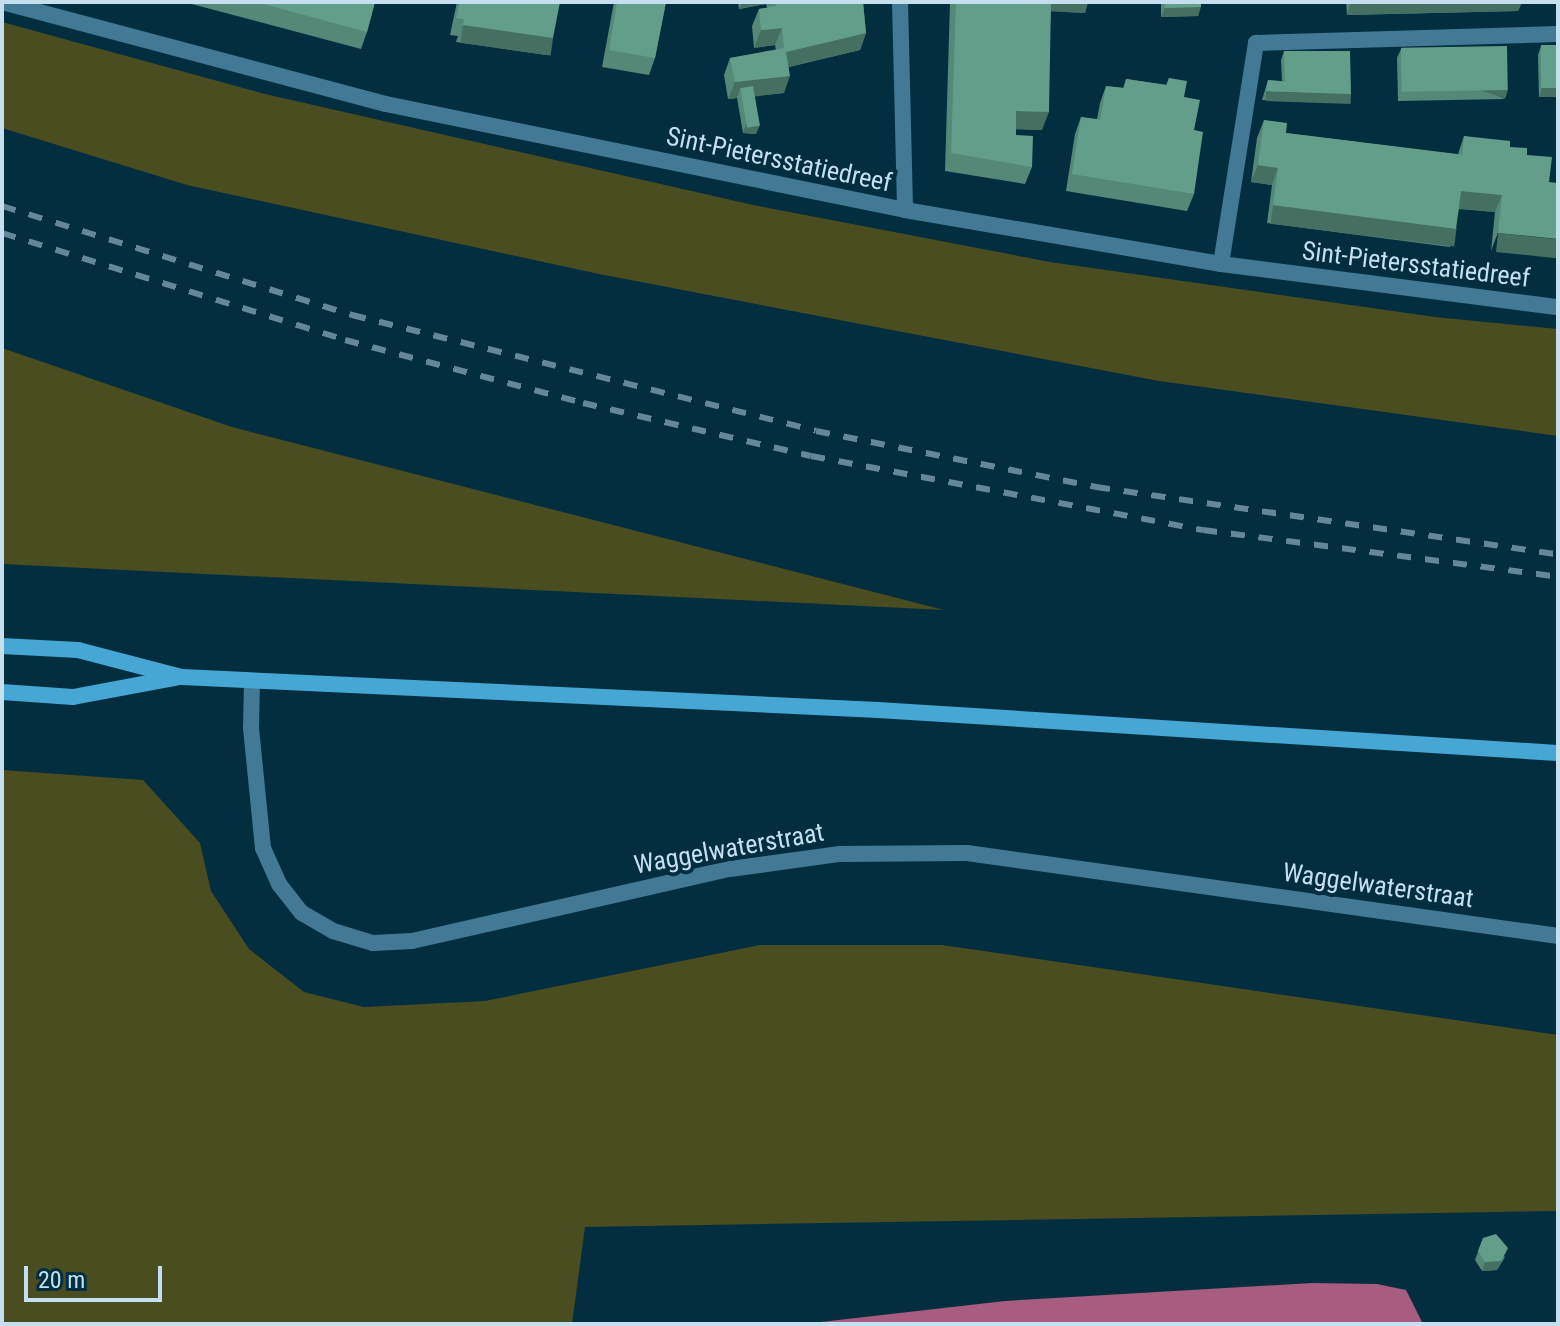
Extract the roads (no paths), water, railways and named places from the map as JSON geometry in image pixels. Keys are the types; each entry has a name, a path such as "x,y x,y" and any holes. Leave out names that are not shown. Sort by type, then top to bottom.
{"main road":[{"path":"2,646 78,650 182,677 878,710 1558,753"},
{"path":"2,692 73,697 182,677"}],"street":[{"name":"Sint-Pietersstatiedreef","path":"2,2 386,104 905,210 1221,264 1558,307"},
{"path":"900,2 905,210"},
{"path":"1221,264 1256,43 1558,34"},
{"name":"Waggelwaterstraat","path":"252,681 251,728 263,848 279,884 302,913 333,931 373,943 412,941 730,869 840,854 967,853 1558,936"}],"railway":[{"path":"2,206 352,315 816,431 1096,487 1558,554"},
{"path":"2,233 345,340 583,403 811,456 1203,530 1558,577"}]}
